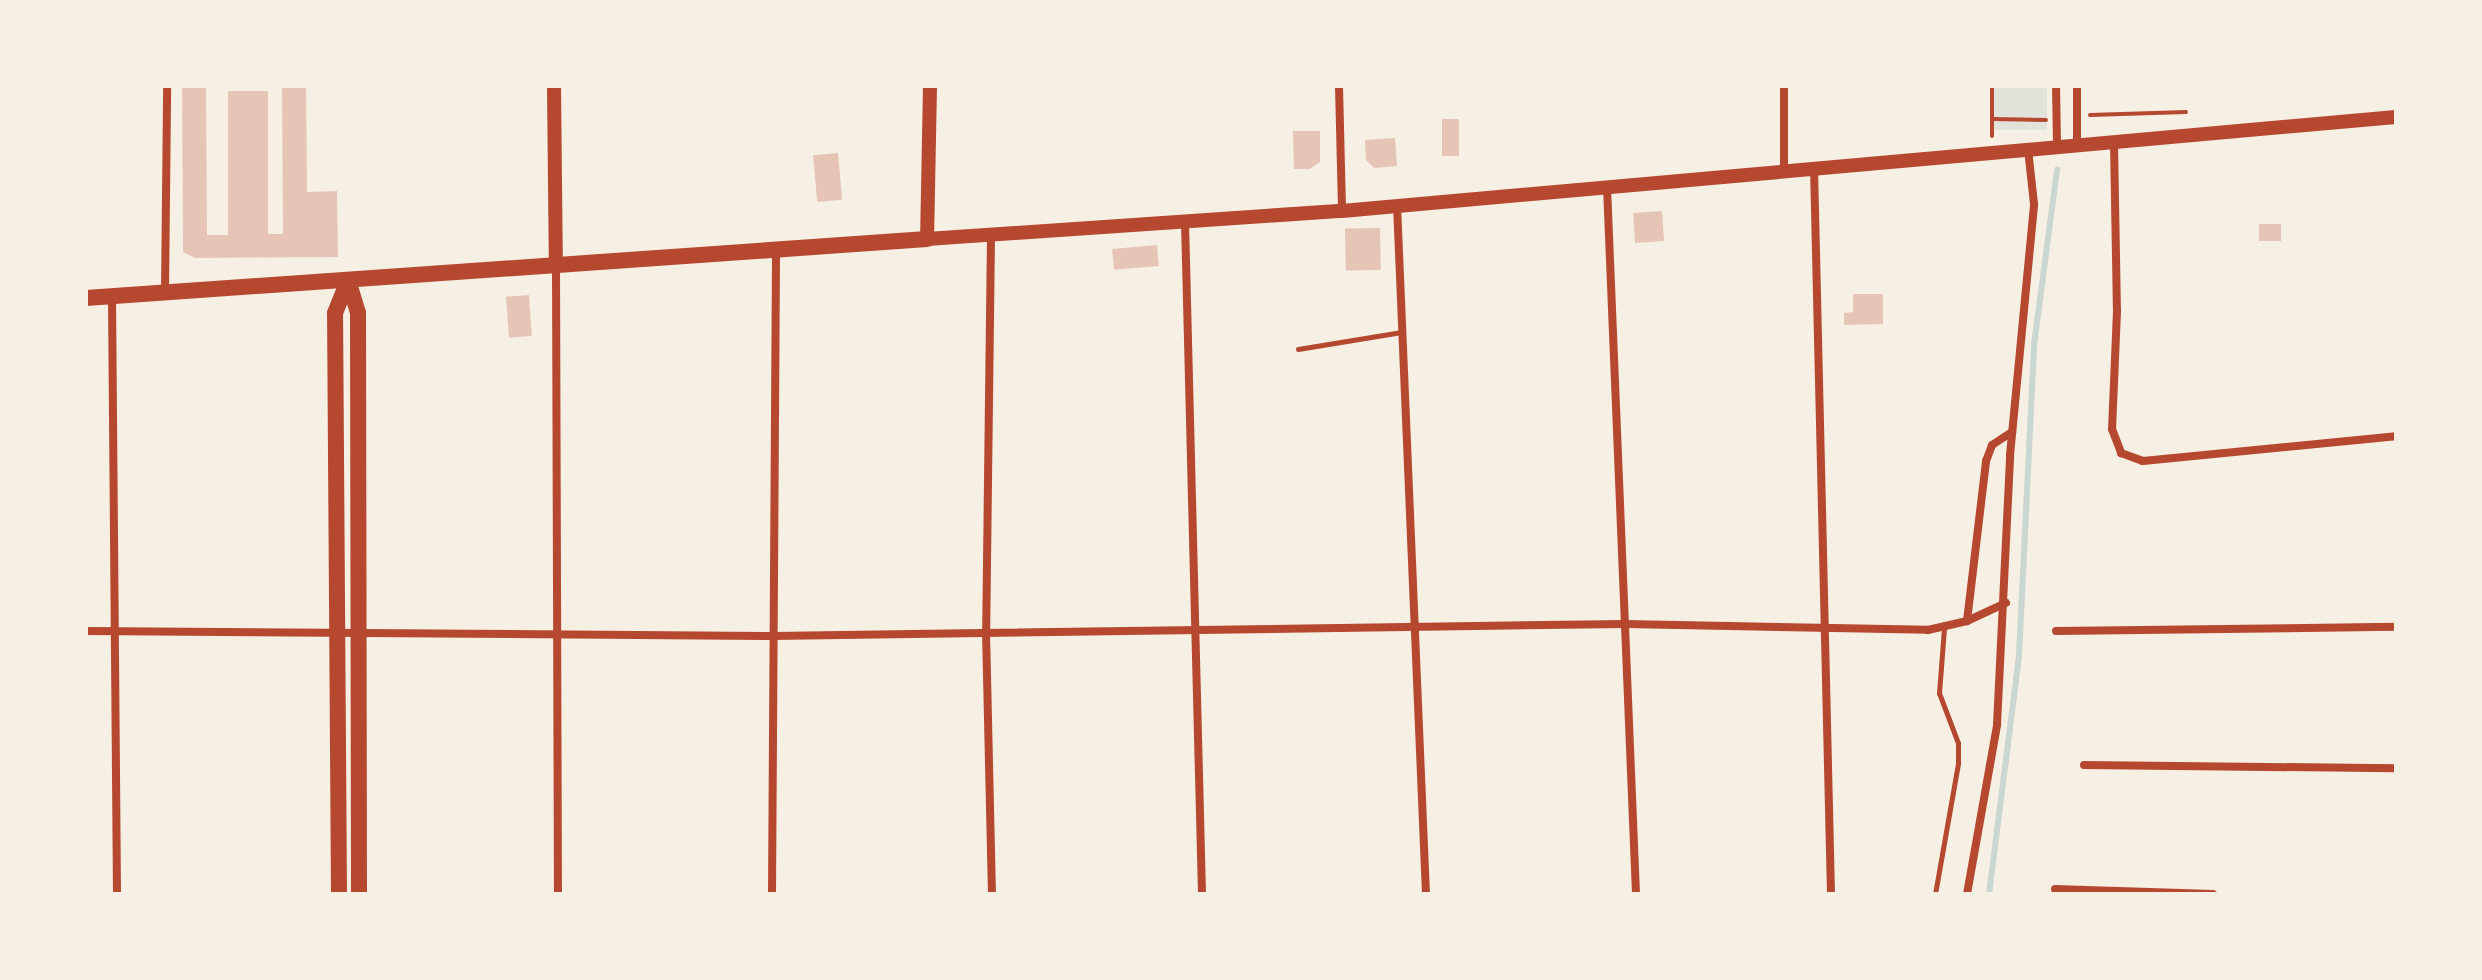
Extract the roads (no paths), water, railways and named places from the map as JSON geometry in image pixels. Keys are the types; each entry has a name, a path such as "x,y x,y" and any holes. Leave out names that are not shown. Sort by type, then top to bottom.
{"main road":[{"path":"86,298 927,239"},
{"path":"339,894 335,313 348,280"},
{"path":"348,280 358,313 359,894"}],"street":[{"path":"165,293 167,86"},
{"path":"554,86 558,894"},
{"path":"930,86 927,239 1342,211 1814,166 2396,117"},
{"path":"1339,86 1342,211"},
{"path":"1784,86 1784,169"},
{"path":"2056,86 2057,146"},
{"path":"2077,86 2077,144"},
{"path":"2114,142 2117,311 2112,429 2121,453 2143,461 2396,436"},
{"path":"1967,894 1997,725 2006,603 2012,432 2034,204 2028,148"},
{"path":"1814,166 1828,627 1831,894"},
{"path":"1607,187 1636,894"},
{"path":"1397,205 1426,894"},
{"path":"1185,222 1202,894"},
{"path":"991,236 986,631 992,894"},
{"path":"772,894 776,251"},
{"path":"112,297 117,894"},
{"path":"1967,621 1986,461 1992,445 2012,432"},
{"path":"86,631 772,636 1625,624 1944,628 2006,603"},
{"path":"2056,631 2396,627"},
{"path":"2084,765 2396,768"},
{"path":"2055,889 2213,894"}],"lane":[{"path":"1298,349 1402,332"},
{"path":"1935,894 1958,763 1958,743 1939,693 1944,628"}],"waterway":[{"path":"1989,894 2019,655 2034,345 2057,170"}]}
